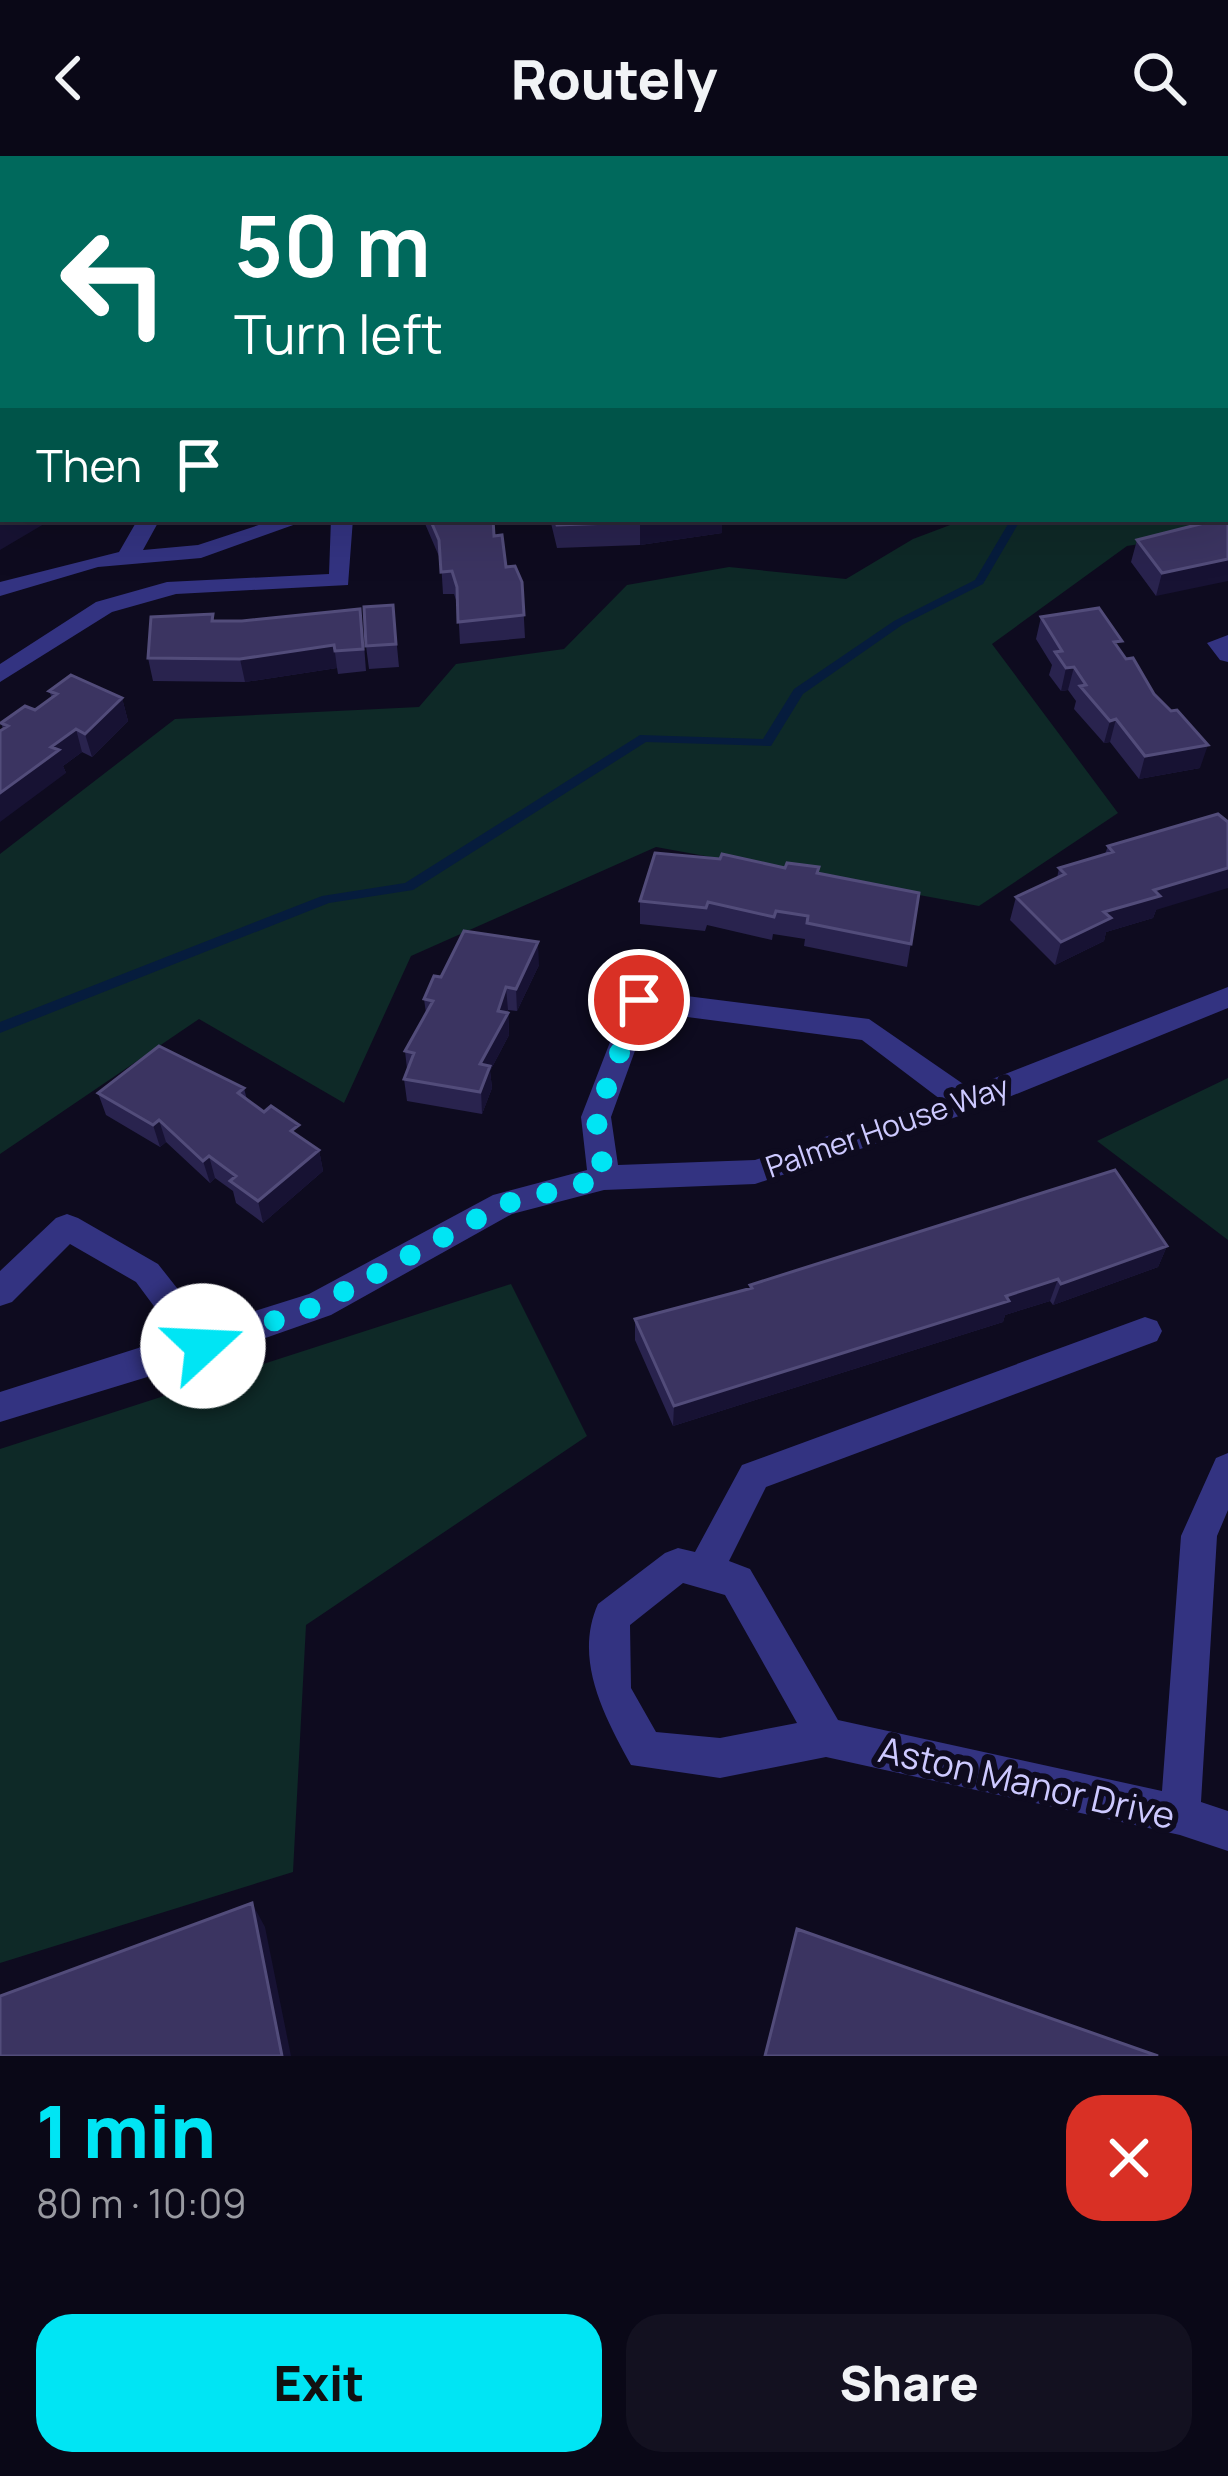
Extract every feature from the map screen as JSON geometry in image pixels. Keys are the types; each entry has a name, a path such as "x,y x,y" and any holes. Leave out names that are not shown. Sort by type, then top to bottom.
{"street":[{"path":"127,558 147,522"},
{"path":"0,589 96,561 200,550 289,522"},
{"path":"0,675 104,608 175,587 340,580 342,522"},
{"path":"1228,642 1219,643 1228,656"},
{"name":"Palmer House Way","path":"0,1407 203,1346 319,1305 504,1204 604,1178 755,1172 966,1102 1228,997"},
{"path":"604,1178 596,1117 639,1000 869,1030 966,1102"},
{"path":"0,1292 67,1227 147,1274 203,1346"},
{"path":"826,1737 737,1581 704,1572 754,1475 1145,1331"},
{"path":"1180,1815 1199,1536 1228,1468"},
{"name":"Aston Manor Drive","path":"704,1572 679,1565 610,1617 612,1691 645,1751 720,1758 826,1737 1180,1815 1228,1831"}],"green space":[{"path":"958,522 1228,522 1228,530 1127,546 992,644 1118,813 979,906 656,847 411,956 344,1103 199,1019 0,1154 0,854 175,719 419,707 456,664 564,649 627,585 729,567 846,579 913,539"},
{"path":"1228,1078 1228,1240 1097,1141"},
{"path":"511,1284 587,1436 306,1625 293,1872 0,1963 0,1449"}],"building":[{"path":"431,522 493,522 494,536 502,535 506,567 515,566 522,582 524,615 458,622 457,587 452,571 441,572 439,540"},
{"path":"556,522 640,522 557,525"},
{"path":"1228,522 1228,559 1162,573 1137,540 1204,523"},
{"path":"393,605 396,644 366,646 364,607"},
{"path":"1099,608 1122,641 1114,642 1126,659 1133,658 1154,694 1171,711 1177,710 1208,745 1145,756 1116,719 1110,721 1080,686 1086,685 1055,652 1062,651 1041,617"},
{"path":"360,609 363,649 335,651 334,645 240,659 148,658 151,617 213,614 212,621 242,621"},
{"path":"71,675 122,698 85,734 76,729 51,747 59,750 0,793 0,731 8,726 1,723 25,706 35,710 57,694 49,691"},
{"path":"1218,814 1228,822 1228,868 1154,890 1160,896 1104,912 1111,918 1061,942 1016,897 1065,874 1059,868 1113,852 1108,846"},
{"path":"655,853 720,859 722,854 785,868 787,863 819,867 817,873 919,893 911,944 807,923 808,916 776,911 774,917 708,902 706,908 640,901"},
{"path":"464,931 538,942 516,989 506,987 498,1011 508,1013 480,1064 490,1066 480,1092 404,1079 414,1053 405,1051 433,1001 424,999"},
{"path":"159,1046 244,1088 238,1093 264,1112 271,1106 299,1125 291,1131 319,1150 258,1201 230,1181 236,1176 209,1156 203,1161 159,1120 153,1125 98,1093"},
{"path":"1115,1170 1167,1246 674,1406 635,1319 752,1288 750,1285"},
{"path":"252,1903 282,2056 0,2056 0,1996"},
{"path":"797,1929 1158,2056 765,2056"}],"waterway":[{"path":"0,1028 327,899 408,887 644,738 767,743 798,692 898,623 979,582 1014,522"}],"route":[{"path":"203,1346 319,1305 504,1204 604,1178 596,1117 639,1000"}]}
